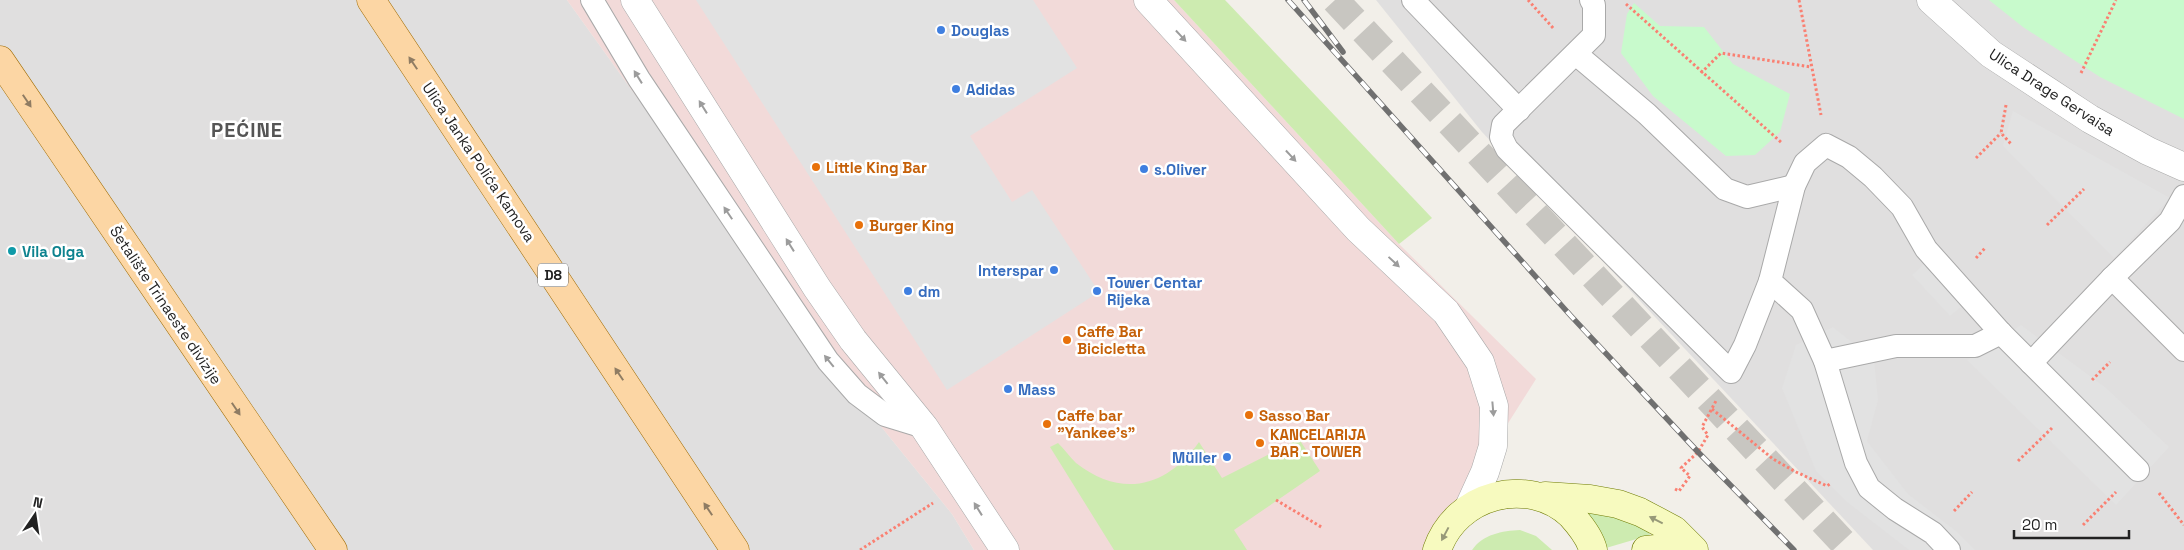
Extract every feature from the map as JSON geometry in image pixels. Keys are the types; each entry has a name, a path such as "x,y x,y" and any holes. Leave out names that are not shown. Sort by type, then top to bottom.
{"main road":[{"name":"Ulica Janka Polića Kamova","path":"371,0 735,550"},
{"name":"Šetalište Trinaeste divizije","path":"0,60 332,550"},
{"path":"1437,550 1450,525 1469,507 1491,497 1515,492 1539,496 1590,499 1618,504 1640,512 1674,530 1694,550"},
{"path":"1539,496 1562,507 1580,525 1593,550"},
{"path":"1646,550 1666,548 1678,550"}],"street":[{"path":"635,0 818,288 853,340 924,428 1005,550"},
{"path":"1148,0 1358,229 1446,312 1480,362 1494,406 1493,446 1485,472 1469,507"},
{"name":"Ulica Drage Gervaisa","path":"1931,0 1991,54 2016,71 2090,119 2148,151 2184,167"}],"lane":[{"path":"592,0 639,79 828,361 857,394 885,415 924,428"},
{"path":"1412,0 1518,110"},
{"path":"1591,0 1594,5 1594,35 1503,125 1501,136 1507,149 1731,372 1745,345 1770,281 1794,186 1805,163 1826,145 1849,157 1873,177 1902,207 1926,248 2001,333 2138,470"},
{"path":"1576,54 1647,114 1724,189 1747,197 1794,186"},
{"path":"2031,363 2112,278 2170,221 2184,196"},
{"path":"2112,278 2184,350"},
{"path":"1770,281 1802,310 1825,362 1856,463 1869,488 1895,509 1933,533 1949,550"},
{"path":"1825,362 1896,346 1975,346 2001,333"}],"path":[{"path":"1528,0 1576,54"},
{"path":"1622,0 1701,73 1805,163"},
{"path":"1799,0 1826,145"},
{"path":"2081,74 2116,0"},
{"path":"1701,73 1721,53 1811,67"},
{"path":"1976,158 2001,134 2007,100"},
{"path":"2001,134 2012,144"},
{"path":"2047,225 2084,189"},
{"path":"1679,491 1690,476 1681,468 1698,452 1708,435 1702,427 1712,409 1773,459 1814,480"},
{"path":"2018,460 2040,439"},
{"path":"2157,490 2173,508 2184,525"},
{"path":"1276,500 1324,528"},
{"path":"2083,525 2105,504"},
{"path":"860,550 922,512"}],"shaded area":[{"path":"0,0 567,0 746,249 879,424 952,514 974,550 0,550"},
{"path":"567,0 1174,0 1399,244 1536,379 1428,550 974,550 952,514 879,424 746,249"},
{"path":"696,0 1033,0 1077,68 970,136 1012,202 1032,190 1099,292 947,390"},
{"path":"1376,0 2031,0 2184,109 2184,550 1873,550 1482,132"},
{"path":"2013,111 2170,198 2114,258 2003,146"},
{"path":"1928,260 1966,303 1950,316 1912,275"},
{"path":"2021,325 2106,388 2169,447 2116,505 1967,360"},
{"path":"1833,327 1874,360 1878,400 1867,441 1908,494 1956,531 1975,550 1909,550 1847,502 1816,471 1782,388 1796,345"}],"green space":[{"path":"1174,0 1225,0 1432,218 1399,244"},
{"path":"1989,0 2184,0 2184,119 2100,77 2023,27"},
{"path":"1634,3 1660,26 1704,27 1733,64 1790,94 1780,132 1755,155 1726,156 1653,96 1621,53 1627,14"},
{"path":"1299,439 1320,471 1234,530 1247,550 1114,550 1050,447 1058,443 1076,463 1093,474 1110,481 1127,484 1143,483 1158,478 1173,469 1199,442 1222,478"},
{"path":"1585,512 1612,513 1644,523 1650,535 1606,548"},
{"path":"1520,530 1536,536 1552,550 1472,550 1482,540 1493,534"}],"tunnel":[{"path":"1335,0 1850,550"}],"railway":[{"path":"1288,0 1571,316 1698,452 1794,550"},
{"path":"1304,0 1343,52"}],"place":[{"name":"Douglas","path":"941,30"},
{"name":"Adidas","path":"956,89"},
{"name":"Little King Bar","path":"816,167"},
{"name":"s.Oliver","path":"1144,169"},
{"name":"Burger King","path":"859,225"},
{"name":"Vila Olga","path":"12,251"},
{"name":"Interspar","path":"1054,270"},
{"name":"dm","path":"908,291"},
{"name":"Tower Centar Rijeka","path":"1097,291"},
{"name":"Caffe Bar Bicicletta","path":"1067,340"},
{"name":"Mass","path":"1008,389"},
{"name":"Sasso Bar","path":"1249,415"},
{"name":"Caffe bar \"Yankee's\"","path":"1047,424"},
{"name":"KANCELARIJA BAR - TOWER","path":"1260,443"},
{"name":"Müller","path":"1227,457"}],"district":[{"name":"PEĆINE","path":"247,130"}]}
